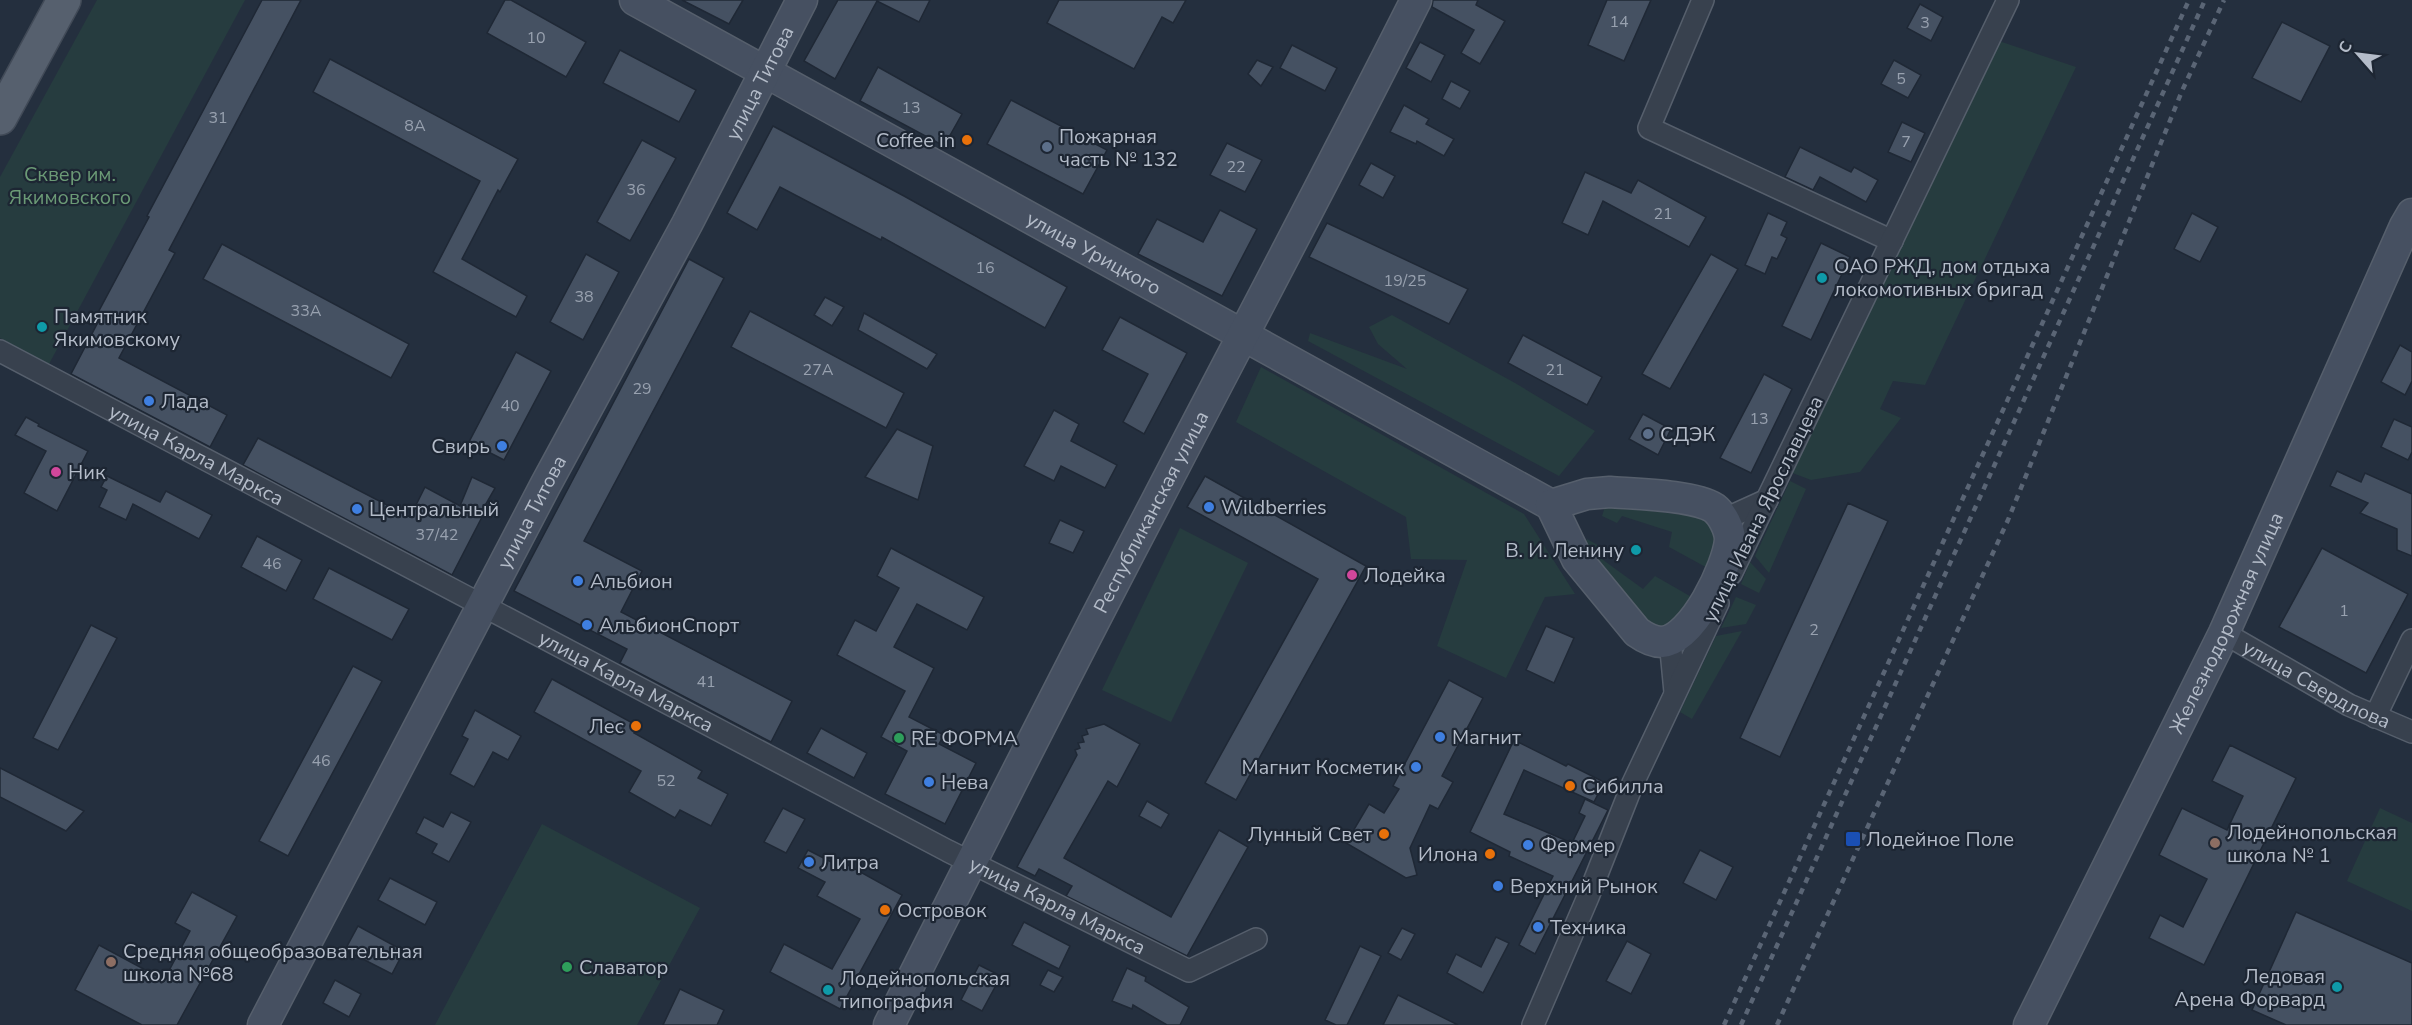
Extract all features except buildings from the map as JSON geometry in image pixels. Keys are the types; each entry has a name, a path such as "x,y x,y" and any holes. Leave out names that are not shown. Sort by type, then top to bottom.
{"main road":[{"path":"0,118 64,0"}],"street":[{"name":"улица Урицкого","path":"635,0 1551,505"},
{"name":"улица Титова","path":"262,1025 482,605 687,224 802,0"},
{"name":"Республиканская улица","path":"889,1025 970,861 1315,201 1416,0"},
{"path":"1702,0 1649,128 1892,241"},
{"name":"улица Ивана Ярославцева","path":"1533,1025 1588,897 1632,783 2008,0"},
{"name":"Железнодорожная улица","path":"2029,1025 2223,633 2410,223"},
{"name":"улица Карла Маркса","path":"0,351 970,861 1189,971 1256,939"},
{"path":"1610,492 1695,501 1714,508 1724,520 1730,538 1725,561 1698,616 1683,632 1662,642 1648,639 1637,632 1577,559 1551,505 1587,494 1610,492"},
{"path":"1724,520 1767,500"},
{"name":"улица Свердлова","path":"2223,633 2349,705 2412,732"},
{"path":"1670,640 1675,692"},
{"path":"2375,717 2412,640"}],"green space":[{"name":"Сквер им. Якимовского","path":"97,0 245,0 49,364 0,338 0,177"},
{"path":"1990,38 2076,67 1925,385 1893,381 1880,409 1901,418 1860,472 1811,480 1782,469"},
{"path":"1392,315 1515,383 1595,431 1559,476 1308,341 1310,333 1407,369 1378,344 1369,327"},
{"path":"1261,367 1524,514 1575,594 1545,597 1506,678 1437,646 1467,560 1411,559 1406,517 1236,422"},
{"path":"1790,481 1806,489 1769,573 1755,556"},
{"path":"1613,506 1699,517 1713,524 1717,535 1713,571 1669,547 1672,532 1622,516 1617,523 1602,516 1605,507"},
{"path":"1180,528 1248,563 1171,722 1102,690"},
{"path":"1587,539 1601,547 1599,557 1643,589 1655,576 1695,599 1666,628 1646,622 1582,548"},
{"path":"1750,562 1766,579 1759,593 1741,584"},
{"path":"1736,597 1756,605 1746,624 1721,628"},
{"path":"1742,631 1692,719 1680,712 1716,636"},
{"path":"2380,808 2412,823 2412,911 2347,881"},
{"name":"Славатор","path":"542,824 700,908 637,1025 435,1025"}],"railway":[{"path":"1724,1025 2189,0"},
{"path":"1741,1025 2205,0"},
{"path":"1777,1025 2008,520 2182,91 2224,0"}],"place":[{"name":"Coffee in","path":"967,140"},
{"name":"Пожарная часть № 132","path":"1047,147"},
{"name":"ОАО РЖД, дом отдыха локомотивных бригад","path":"1822,278"},
{"name":"Памятник Якимовскому","path":"42,327"},
{"name":"Лада","path":"149,401"},
{"name":"СДЭК","path":"1648,434"},
{"name":"Свирь","path":"502,446"},
{"name":"Ник","path":"56,472"},
{"name":"Wildberries","path":"1209,507"},
{"name":"Центральный","path":"357,509"},
{"name":"В. И. Ленину","path":"1636,550"},
{"name":"Лодейка","path":"1352,575"},
{"name":"Альбион","path":"578,581"},
{"name":"АльбионСпорт","path":"587,625"},
{"name":"Лес","path":"636,726"},
{"name":"Магнит","path":"1440,737"},
{"name":"RE ФОРМА","path":"899,738"},
{"name":"Магнит Косметик","path":"1416,767"},
{"name":"Нева","path":"929,782"},
{"name":"Сибилла","path":"1570,786"},
{"name":"Лунный Свет","path":"1384,834"},
{"name":"Лодейное Поле","path":"1853,839"},
{"name":"Лодейнопольская школа № 1","path":"2215,843"},
{"name":"Фермер","path":"1528,845"},
{"name":"Илона","path":"1490,854"},
{"name":"Литра","path":"809,862"},
{"name":"Верхний Рынок","path":"1498,886"},
{"name":"Островок","path":"885,910"},
{"name":"Техника","path":"1538,927"},
{"name":"Средняя общеобразовательная школа №68","path":"111,962"},
{"name":"Славатор","path":"567,967"},
{"name":"Ледовая Арена Форвард","path":"2337,987"},
{"name":"Лодейнопольская типография","path":"828,990"}]}
